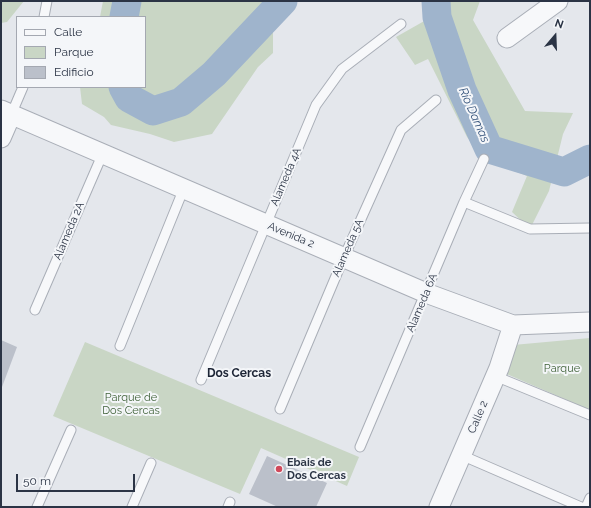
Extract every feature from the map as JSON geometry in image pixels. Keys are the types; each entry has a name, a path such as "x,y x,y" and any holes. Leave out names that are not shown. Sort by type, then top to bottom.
{"street":[{"path":"507,38 558,1"},
{"path":"1,138 6,112"},
{"name":"Avenida 2","path":"6,112 426,293 513,325 590,322"},
{"name":"Calle 2","path":"439,507 495,376 513,325"}],"lane":[{"path":"44,16 47,1"},
{"name":"Alameda 4A","path":"201,380 316,105 342,69 401,24"},
{"path":"6,112 22,88"},
{"name":"Alameda 5A","path":"280,409 344,257 401,130 436,100"},
{"name":"Alameda 2A","path":"35,310 103,153"},
{"name":"Alameda 6A","path":"360,447 464,202 484,159"},
{"path":"120,346 184,188"},
{"path":"464,202 530,228 590,228"},
{"path":"495,376 590,415"},
{"path":"37,507 71,430"},
{"path":"461,455 581,507"},
{"path":"132,507 151,463"},
{"path":"586,507 590,498"}],"green space":[{"path":"1,1 24,1 7,22 1,23"},
{"path":"103,1 298,1 273,27 273,53 258,67 212,134 174,142 150,134 111,125 104,117 82,104 80,88 146,88 146,16 100,16"},
{"path":"424,1 480,1 473,20 525,111 573,113 563,134 549,191 530,229 512,212 527,176 484,159 467,137 428,59 415,65 396,37 426,20"},
{"name":"Parque","path":"590,338 590,410 502,372 513,345"},
{"name":"Parque de Dos Cercas","path":"85,342 359,457 347,486 261,448 240,494 53,416"}],"building":[{"path":"1,340 17,347 2,387 1,387"},
{"name":"Ebais de Dos Cercas","path":"267,456 327,483 316,507 278,507 249,494"}],"waterway":[{"name":"Río Damas","path":"124,16 127,1"},
{"name":"Río Damas","path":"124,88 129,98 153,111 181,102 214,74 283,1"},
{"name":"Río Damas","path":"436,1 437,17 462,90 489,149 564,172 590,159"}],"place":[{"name":"Ebais de Dos Cercas","path":"279,469"}],"district":[{"name":"Dos Cercas","path":"239,373"}]}
